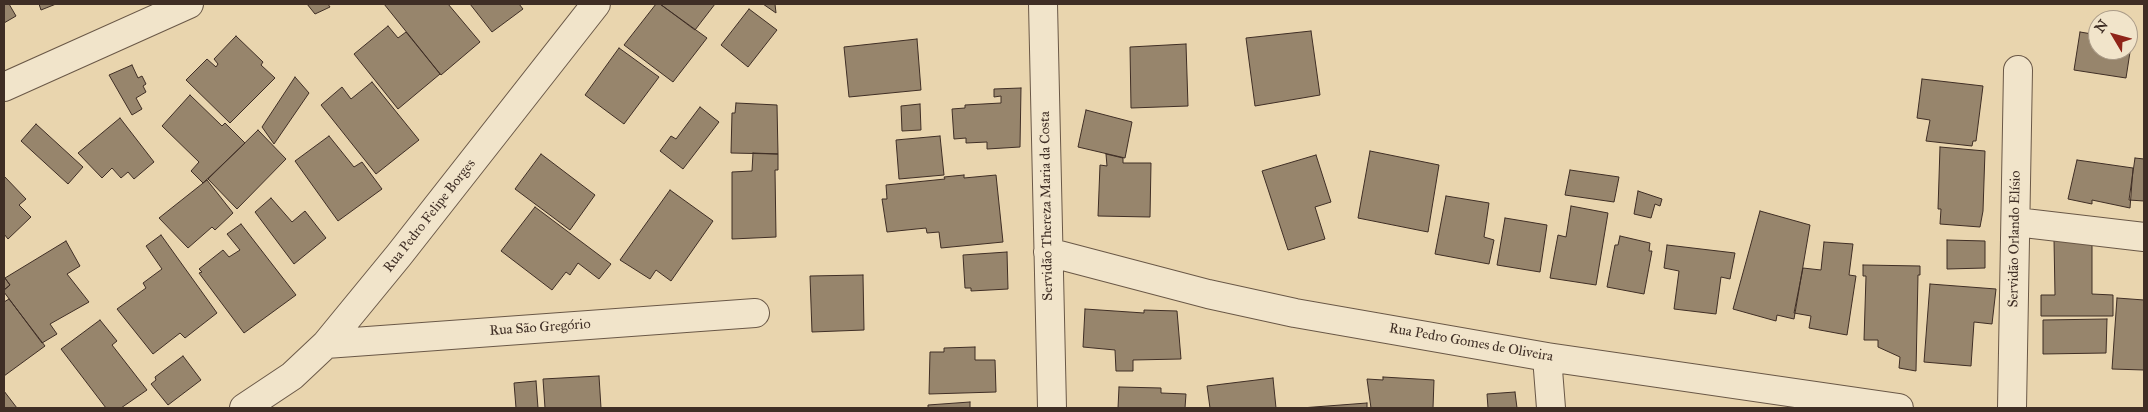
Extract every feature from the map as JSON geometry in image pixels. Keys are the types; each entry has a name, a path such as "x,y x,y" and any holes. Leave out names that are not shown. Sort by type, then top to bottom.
{"street":[{"path":"4,87 189,4"},
{"name":"Rua Pedro Felipe Borges","path":"244,408 292,376 326,344 399,255 596,4"},
{"name":"Servidão Thereza Maria da Costa","path":"1050,5 1048,252 1052,408"},
{"name":"Servidão Orlando Elísio","path":"2012,408 2018,70"},
{"path":"2016,222 2144,237"},
{"name":"Rua Pedro Gomes de Oliveira","path":"1048,252 1208,294 1295,313 1546,357 1899,408"},
{"name":"Rua São Gregório","path":"326,344 755,313"},
{"path":"1546,357 1551,408"}],"building":[{"path":"4,4 9,4 16,16 4,23"},
{"path":"39,4 56,4 41,10"},
{"path":"307,4 328,4 330,7 315,14"},
{"path":"384,4 448,4 480,42 441,75"},
{"path":"470,4 519,4 523,9 492,32"},
{"path":"656,4 660,4 707,38 673,82 624,45"},
{"path":"660,4 715,4 695,30"},
{"path":"763,4 775,4 776,13"},
{"path":"749,9 777,30 748,67 721,45"},
{"path":"388,26 398,38 406,32 440,74 398,109 354,54"},
{"path":"1311,31 1320,95 1255,106 1246,38"},
{"path":"2080,32 2088,33 2088,60 2129,60 2126,78 2074,70"},
{"path":"236,36 263,62 261,65 275,78 230,123 186,80 207,59 216,67 218,64 214,59"},
{"path":"917,39 921,90 849,97 844,47"},
{"path":"1186,44 1188,106 1131,108 1130,47"},
{"path":"619,48 659,77 624,124 585,95"},
{"path":"132,65 138,78 142,76 146,84 143,86 146,92 136,98 142,109 132,115 109,75"},
{"path":"295,77 309,93 274,144 262,127"},
{"path":"1922,79 1983,86 1976,141 1973,141 1972,146 1926,141 1930,120 1917,118"},
{"path":"372,82 419,140 376,174 321,105 342,87 351,99"},
{"path":"1021,88 1020,147 987,149 987,142 966,143 966,138 954,139 952,109 965,108 965,105 1001,103 1001,96 994,97 994,89"},
{"path":"190,95 222,126 225,123 245,143 203,183 191,171 199,162 162,126"},
{"path":"736,103 777,105 778,154 731,153 732,113 735,113"},
{"path":"920,104 921,130 902,131 901,106"},
{"path":"700,107 719,122 683,169 660,151 671,136 676,139"},
{"path":"1086,110 1132,122 1125,158 1078,147"},
{"path":"120,118 154,162 134,179 128,172 121,178 112,168 102,178 78,153"},
{"path":"36,124 83,167 68,184 21,141"},
{"path":"258,130 286,159 237,209 208,179"},
{"path":"329,136 354,167 362,162 382,189 338,221 295,161"},
{"path":"940,136 944,175 899,179 896,140"},
{"path":"1940,147 1985,151 1983,211 1980,227 1940,224 1941,209 1938,209"},
{"path":"1370,151 1439,165 1428,232 1358,218"},
{"path":"753,153 778,154 778,170 775,170 776,237 732,239 732,172 752,171"},
{"path":"541,154 595,195 570,230 515,189"},
{"path":"1106,154 1123,158 1123,163 1151,163 1150,217 1098,216 1100,165 1107,166"},
{"path":"1316,155 1331,202 1315,207 1325,239 1288,250 1262,171"},
{"path":"2135,158 2144,159 2144,201 2129,200"},
{"path":"2077,160 2133,168 2130,208 2092,200 2092,204 2068,199"},
{"path":"1570,170 1619,177 1614,202 1565,195"},
{"path":"964,175 964,178 996,175 1003,242 941,248 939,232 927,233 926,228 887,232 882,199 887,199 886,185 945,179 944,177"},
{"path":"4,176 26,199 19,205 31,217 8,239 4,234"},
{"path":"207,180 233,213 215,230 212,227 188,248 159,218"},
{"path":"670,190 713,221 671,281 656,270 650,279 620,260"},
{"path":"1638,191 1662,199 1660,206 1655,204 1651,218 1634,214"},
{"path":"1446,196 1489,203 1484,237 1494,240 1489,264 1435,254"},
{"path":"271,198 292,222 305,211 326,238 294,264 255,212"},
{"path":"1571,206 1608,213 1596,285 1550,278 1558,235 1566,237"},
{"path":"535,207 611,264 599,279 578,263 570,275 566,272 552,290 501,251"},
{"path":"1760,211 1810,225 1794,319 1777,315 1776,321 1733,309"},
{"path":"1505,218 1547,225 1540,272 1497,265"},
{"path":"241,224 296,295 244,333 199,273 202,272 199,269 223,250 229,257 240,250 227,234"},
{"path":"161,235 217,313 185,338 180,333 153,354 117,309 146,288 143,283 162,269 146,246"},
{"path":"1620,236 1650,243 1649,251 1652,251 1644,294 1607,287 1615,245 1618,245"},
{"path":"2054,239 2092,242 2092,294 2113,295 2113,316 2041,316 2041,295 2055,295"},
{"path":"1947,240 1985,241 1985,268 1947,269"},
{"path":"66,241 80,266 67,274 89,302 50,324 57,334 42,343 4,292 10,285 5,278"},
{"path":"1824,242 1853,244 1849,275 1856,276 1847,335 1809,328 1811,316 1794,313 1803,268 1821,270"},
{"path":"1667,245 1735,253 1730,279 1721,277 1716,314 1674,309 1679,271 1664,268"},
{"path":"1007,252 1008,289 971,291 971,288 965,288 963,255"},
{"path":"1863,265 1920,266 1920,275 1918,275 1916,371 1899,368 1900,357 1878,347 1878,340 1864,340 1866,276 1863,276"},
{"path":"863,275 864,330 812,332 810,276"},
{"path":"4,277 10,285 4,290"},
{"path":"1930,284 1996,289 1992,324 1974,322 1971,366 1924,362"},
{"path":"2117,298 2144,300 2144,370 2112,369"},
{"path":"9,299 45,346 4,376 4,302"},
{"path":"1085,309 1144,313 1144,310 1177,311 1181,359 1133,360 1133,371 1116,371 1115,350 1083,347"},
{"path":"2107,319 2106,353 2043,354 2043,320"},
{"path":"100,320 117,341 112,345 147,390 121,408 106,408 61,349"},
{"path":"975,347 975,360 995,360 996,392 929,394 930,352 944,352 944,348"},
{"path":"183,356 201,380 168,405 151,384 156,380 155,377"},
{"path":"599,376 601,408 545,408 543,379"},
{"path":"1383,377 1434,380 1433,408 1371,408 1367,379 1383,380"},
{"path":"1273,378 1276,408 1210,408 1207,386"},
{"path":"536,381 538,408 516,408 514,383"},
{"path":"1119,387 1161,388 1161,393 1186,394 1185,408 1118,408"},
{"path":"4,391 17,408 4,408"},
{"path":"1515,392 1517,408 1488,408 1487,394"},
{"path":"970,402 970,408 928,408 928,405"},
{"path":"1367,403 1367,408 1301,408"}]}
